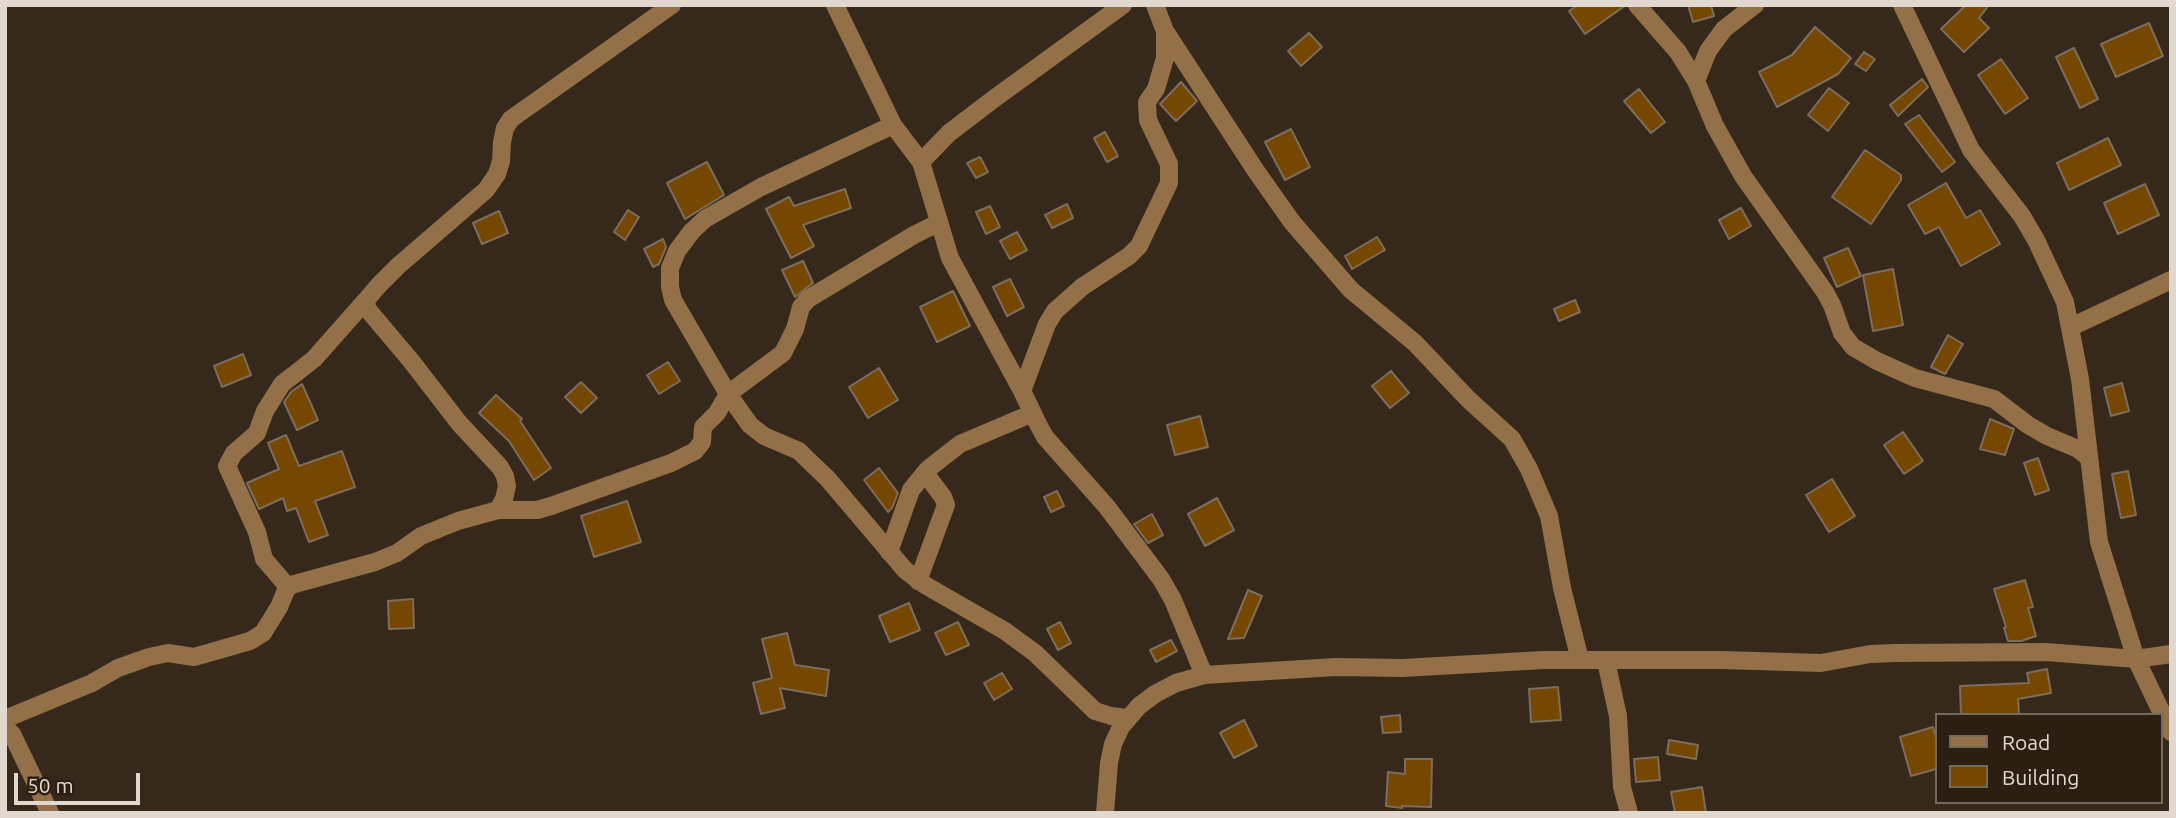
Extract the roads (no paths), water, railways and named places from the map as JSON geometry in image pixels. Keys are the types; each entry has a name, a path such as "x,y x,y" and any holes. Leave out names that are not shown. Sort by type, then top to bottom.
{"street":[{"path":"288,587 264,559 257,532 227,466 234,453 257,433 265,411 282,384 314,359 398,266 486,190 497,174 505,128 511,119 672,5"},
{"path":"835,5 894,125 920,162 950,258 1045,437 1107,507 1161,579 1173,600 1205,676"},
{"path":"920,162 949,133 1123,5"},
{"path":"1155,5 1165,31 1292,222 1350,290 1415,343 1468,399 1512,439 1530,469 1549,516 1562,588 1580,660"},
{"path":"1637,5 1678,52 1696,81 1715,126 1743,176 1825,292 1842,332 1853,347 1915,378 1994,399 2028,425 2078,449 2090,458"},
{"path":"1696,81 1708,51 1724,29 1755,5"},
{"path":"1902,5 1971,150 2022,216 2065,302 2080,379 2099,542 2136,659 2162,713"},
{"path":"1022,391 1047,324 1055,311 1082,286 1129,257 1139,246 1169,183 1169,163 1148,120 1147,102 1156,89 1165,58 1165,31"},
{"path":"894,125 761,187 705,219 677,251 670,268 673,300 728,394 750,425 756,431 799,451 827,478 905,570 918,581 1005,631 1035,653 1095,711 1127,718"},
{"path":"5,719 92,683 118,668 149,657 168,653 194,657 259,636 273,618 288,587 375,562 397,553 428,533 458,521 498,510 537,510 683,458 699,447 703,428 728,394 783,353 795,329 801,307 808,299 938,223"},
{"path":"2071,327 2171,280"},
{"path":"367,299 369,312 412,362 458,423 500,467 507,486 498,510"},
{"path":"889,552 911,490 925,473 960,444 1033,413"},
{"path":"918,581 946,505 925,473"},
{"path":"1105,813 1113,744 1127,718 1154,694 1176,683 1205,676 1336,667 1403,668 1580,660 1821,663 1870,654 2046,652 2136,659 2171,654"},
{"path":"1606,661 1618,716 1622,786 1629,813"},
{"path":"2162,713 2171,732"},
{"path":"5,727 12,734 50,813"}]}
